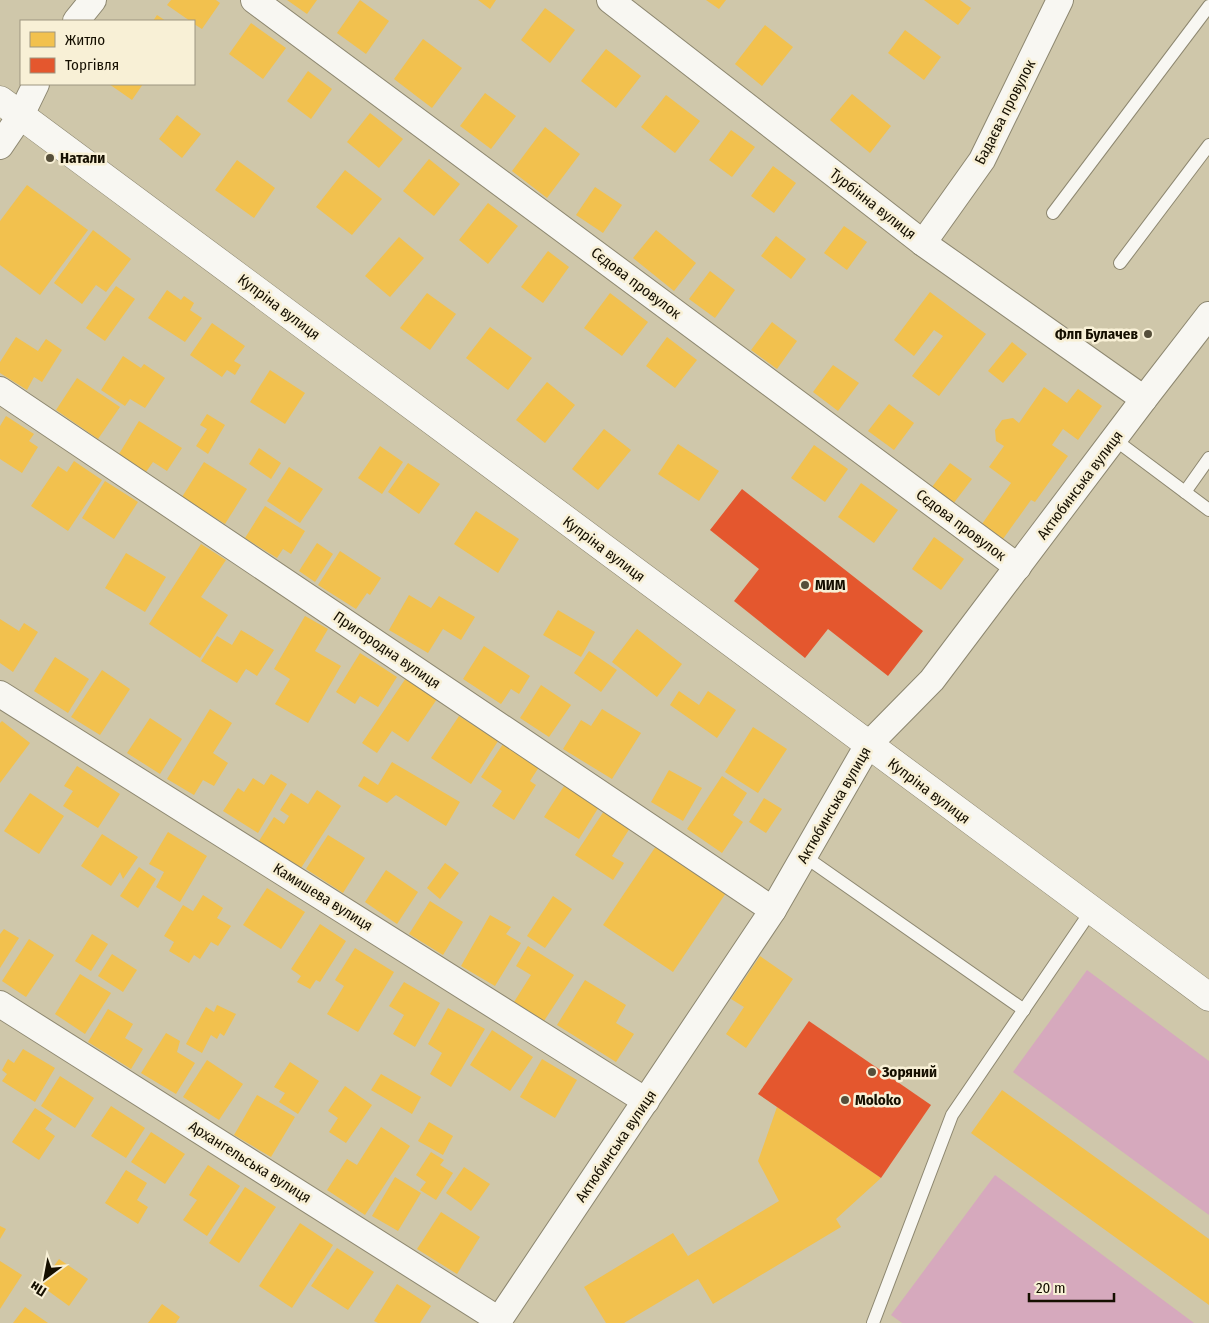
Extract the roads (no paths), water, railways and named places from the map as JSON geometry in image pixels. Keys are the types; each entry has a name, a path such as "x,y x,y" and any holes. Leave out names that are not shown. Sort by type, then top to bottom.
{"main road":[{"name":"Купріна вулиця","path":"11,108 1209,997"}],"street":[{"path":"77,20 93,0"},
{"name":"Сєдова провулок","path":"254,0 1018,567"},
{"name":"Турбінна вулиця","path":"610,0 923,243 1144,399"},
{"name":"Бадаєва провулок","path":"923,243 982,160 1060,0"},
{"path":"0,146 11,108 35,85"},
{"name":"Актюбинська вулиця","path":"498,1322 773,910 868,745 932,680 1209,315"},
{"name":"Пригородна вулиця","path":"0,390 773,910"},
{"name":"Камишева вулиця","path":"0,694 646,1101"},
{"name":"Архангельська вулиця","path":"0,1004 498,1322"}],"lane":[{"path":"1053,213 1209,6"},
{"path":"1120,263 1209,145"},
{"path":"1114,440 1209,510"},
{"path":"1185,492 1209,458"},
{"path":"804,856 1024,1010"},
{"path":"873,1323 952,1116 1091,911"}],"place":[{"name":"Натали","path":"50,158"},
{"name":"Флп Булачев","path":"1148,334"},
{"name":"МИМ","path":"805,585"},
{"name":"Зоряний","path":"872,1072"},
{"name":"Moloko","path":"845,1100"}]}
